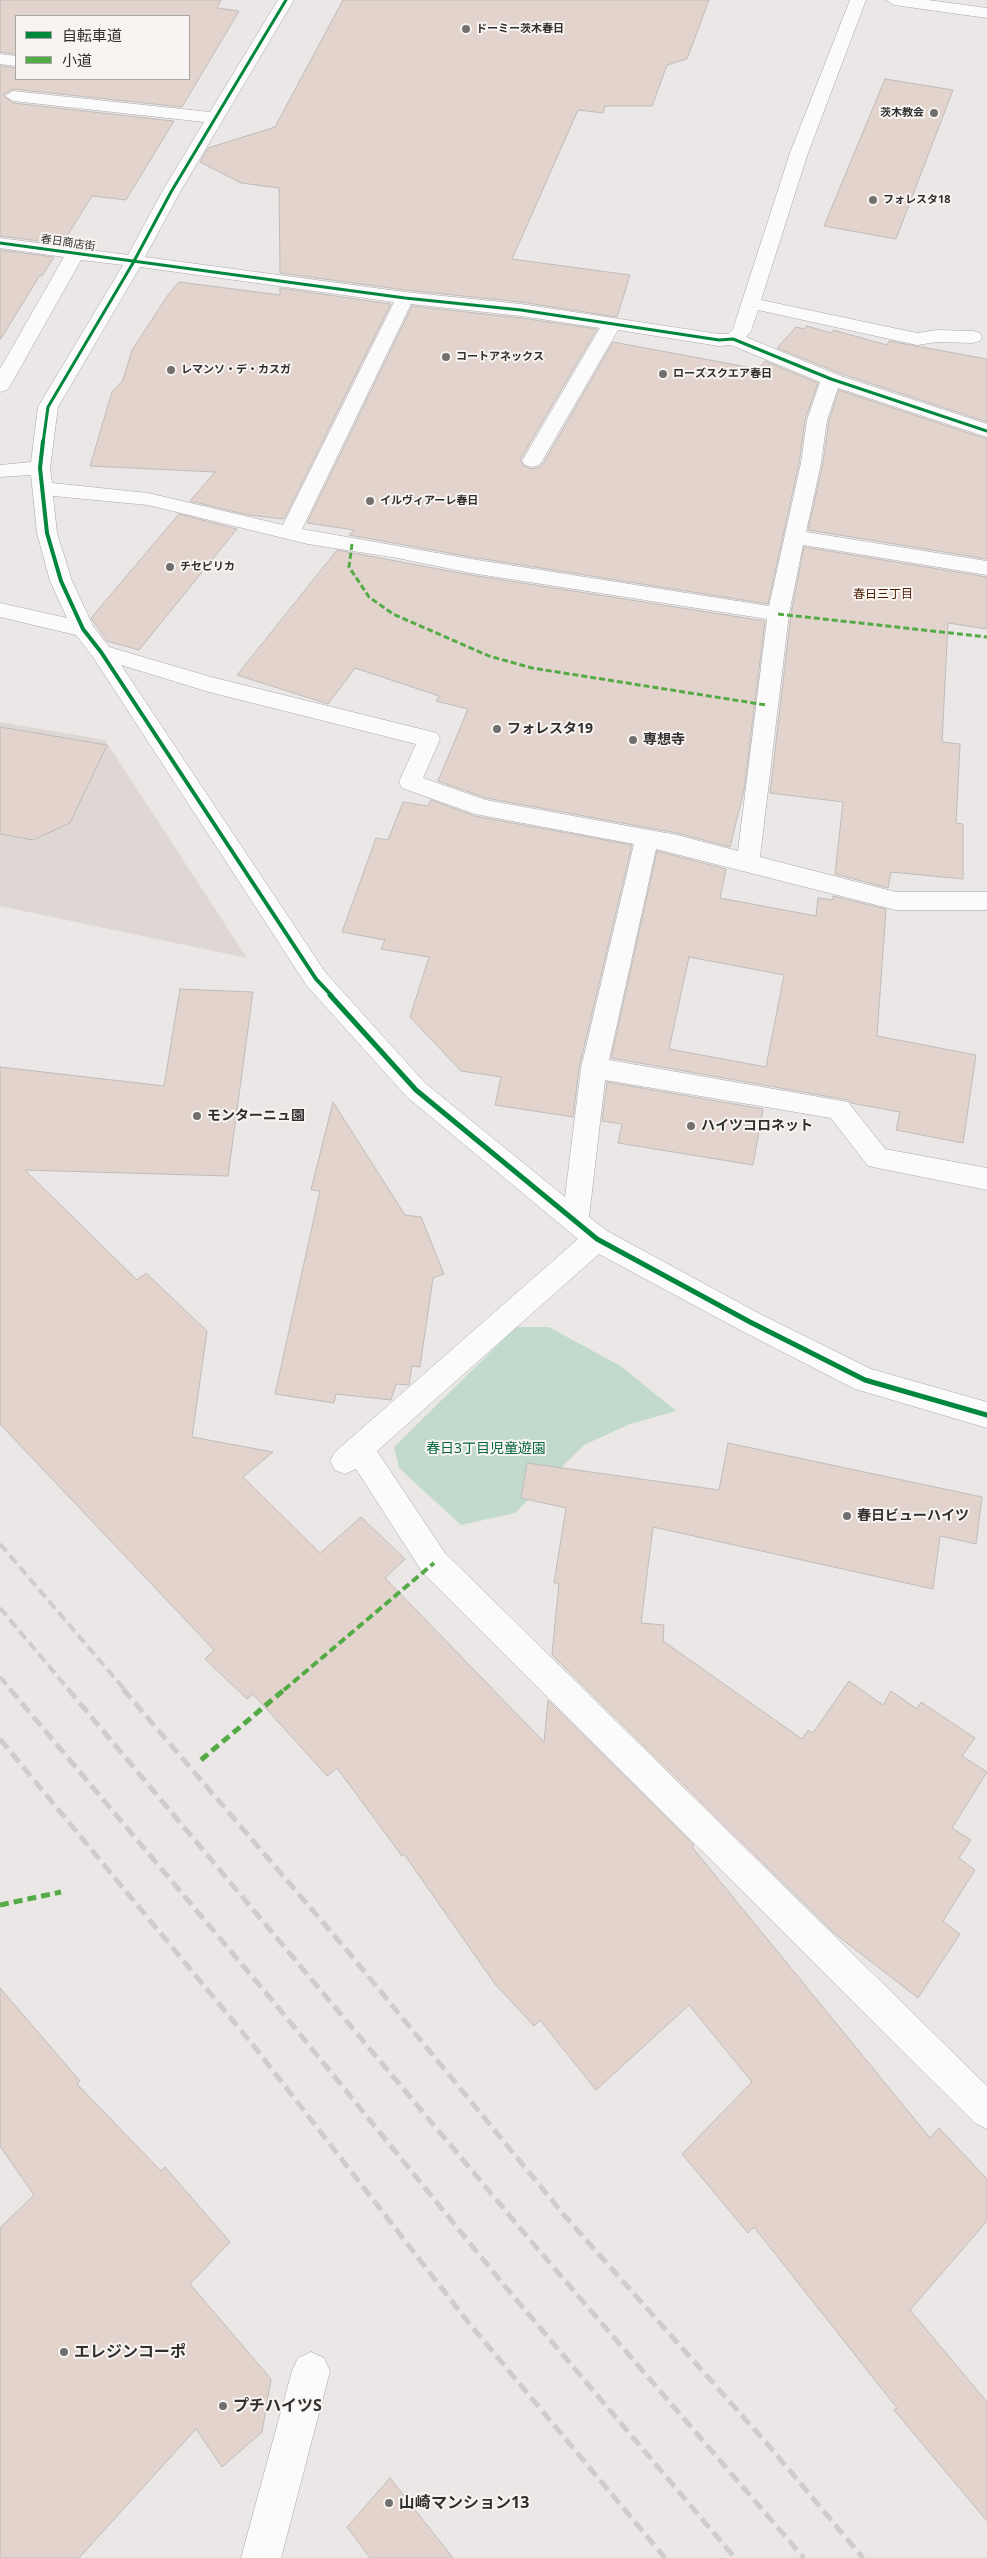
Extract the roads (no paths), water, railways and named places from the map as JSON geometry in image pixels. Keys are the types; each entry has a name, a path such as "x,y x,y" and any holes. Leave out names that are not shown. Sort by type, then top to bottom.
{"street":[{"path":"286,0 215,118 48,407 41,478 47,532 61,581 83,629 101,652 316,979 416,1090 596,1239 750,1322 865,1380 987,1414"},
{"path":"858,0 799,153 742,330 733,339 831,379 987,431"},
{"path":"896,0 987,13"},
{"path":"0,59 15,61"},
{"path":"13,96 215,118"},
{"name":"春日商店街","path":"0,243 132,263 405,298 521,310 719,340 733,339"},
{"path":"1,382 76,253"},
{"path":"290,532 405,298"},
{"path":"751,303 917,339 937,336 973,337"},
{"path":"532,460 612,324"},
{"path":"748,862 778,614 811,462 817,420 831,379"},
{"path":"0,471 148,499 290,532 470,566 778,614"},
{"path":"795,537 987,568"},
{"path":"0,610 83,629"},
{"path":"101,652 209,684 429,739 410,782 483,808 647,838 748,862 896,901 987,900"},
{"path":"575,1221 594,1068 647,838"},
{"path":"594,1068 839,1109 877,1158 987,1179"},
{"path":"596,1239 352,1454 434,1563 987,2110"},
{"path":"261,2558 311,2371"}],"railway":[{"path":"0,1544 125,1690"},
{"path":"0,1608 69,1690"},
{"path":"0,1677 11,1690"},
{"path":"10,1689 282,2012 503,2284 735,2558"},
{"path":"68,1689 536,2247 804,2558"},
{"path":"123,1689 350,1954 564,2215 770,2447 863,2558"},
{"path":"0,1739 253,2045 468,2322 665,2558"}],"place":[{"name":"ドーミー茨木春日","path":"466,29"},
{"name":"茨木教会","path":"934,113"},
{"name":"フォレスタ18","path":"873,200"},
{"name":"コートアネックス","path":"446,357"},
{"name":"レマンソ・デ・カスガ","path":"171,370"},
{"name":"ローズスクエア春日","path":"663,374"},
{"name":"イルヴィアーレ春日","path":"370,501"},
{"name":"チセピリカ","path":"170,567"},
{"name":"フォレスタ19","path":"497,729"},
{"name":"専想寺","path":"633,740"},
{"name":"モンターニュ園","path":"197,1116"},
{"name":"ハイツコロネット","path":"691,1126"},
{"name":"春日ビューハイツ","path":"847,1516"},
{"name":"エレジンコーポ","path":"64,2352"},
{"name":"プチハイツS","path":"223,2406"},
{"name":"山崎マンション13","path":"389,2503"}],"district":[{"name":"春日三丁目","path":"883,595"}],"park label":[{"name":"春日3丁目児童遊園","path":"486,1449"}]}
